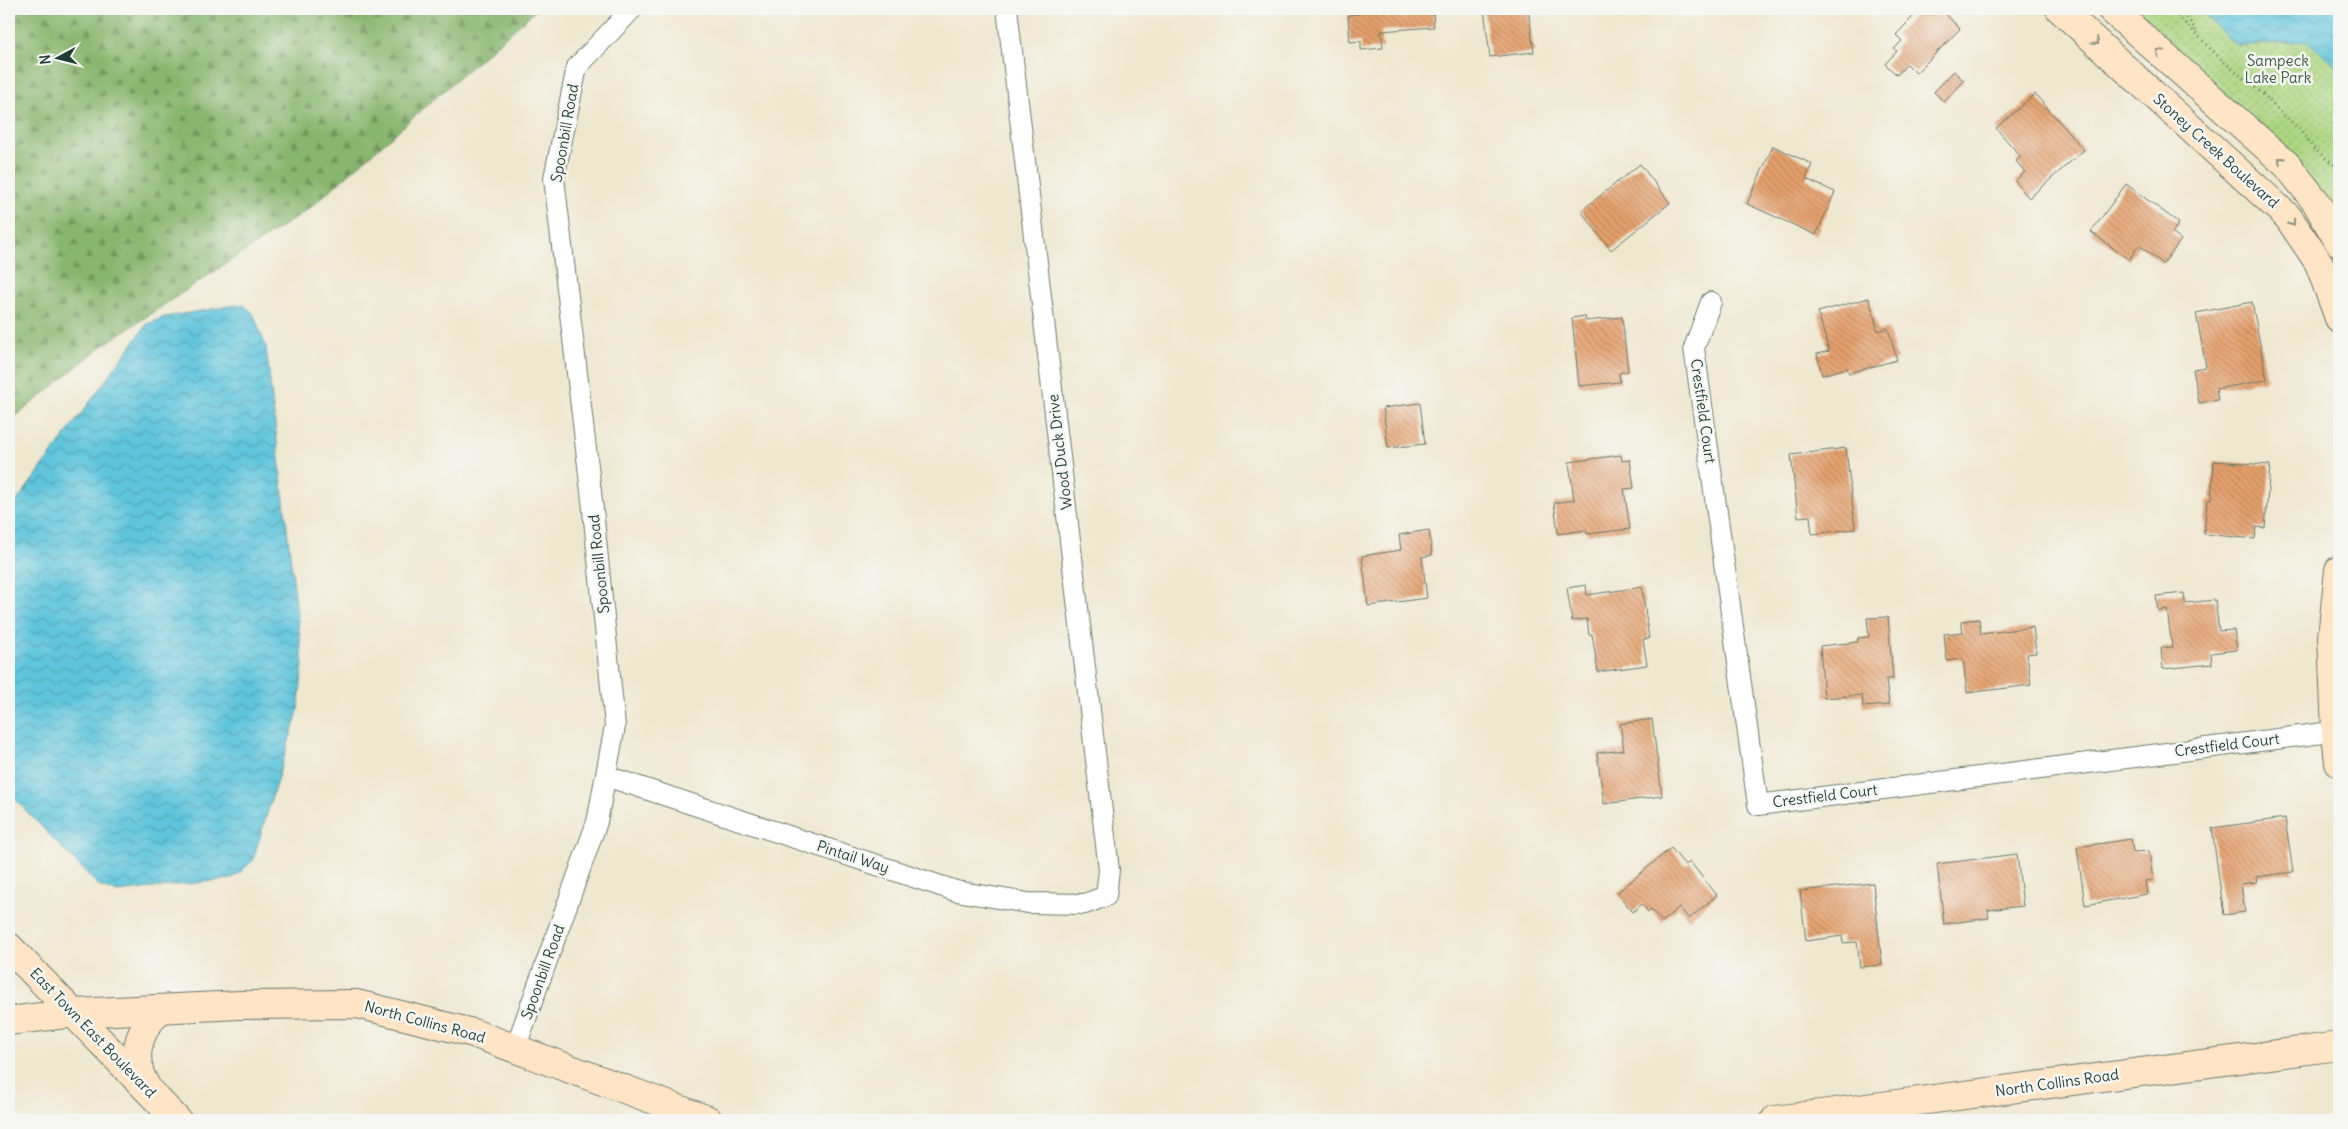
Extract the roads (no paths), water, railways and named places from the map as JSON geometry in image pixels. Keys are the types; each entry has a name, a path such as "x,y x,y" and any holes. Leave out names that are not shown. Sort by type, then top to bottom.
{"street":[{"name":"Spoonbill Road","path":"515,1049 597,822 615,726 592,500 554,178 577,67 632,9"},
{"name":"Wood Duck Drive","path":"1007,9 1109,870 1106,896"},
{"name":"Stoney Creek Boulevard","path":"2060,9 2288,217 2319,264 2339,318"},
{"path":"2111,9 2287,165 2316,202 2339,242"},
{"name":"Crestfield Court","path":"1711,302 1694,348 1758,805 2337,731"},
{"path":"2339,570 2332,637 2339,763"},
{"name":"Pintail Way","path":"606,776 956,891 1028,903 1085,904 1106,896"},
{"name":"East Town East Boulevard","path":"9,947 176,1120"},
{"name":"North Collins Road","path":"9,1021 74,1013 238,1005 357,1004 473,1033 708,1120"},
{"path":"152,1095 141,1076 137,1055 141,1034 150,1020 161,1009"},
{"name":"North Collins Road","path":"1775,1120 2339,1046"}],"water":[{"path":"2200,9 2339,9 2339,68 2306,41 2237,46"},
{"path":"242,304 253,313 266,347 303,665 298,711 253,860 241,872 231,879 117,892 99,886 9,793 9,512 147,324 165,317"}],"park label":[{"name":"Sampeck Lake Park","path":"2278,70"}]}
